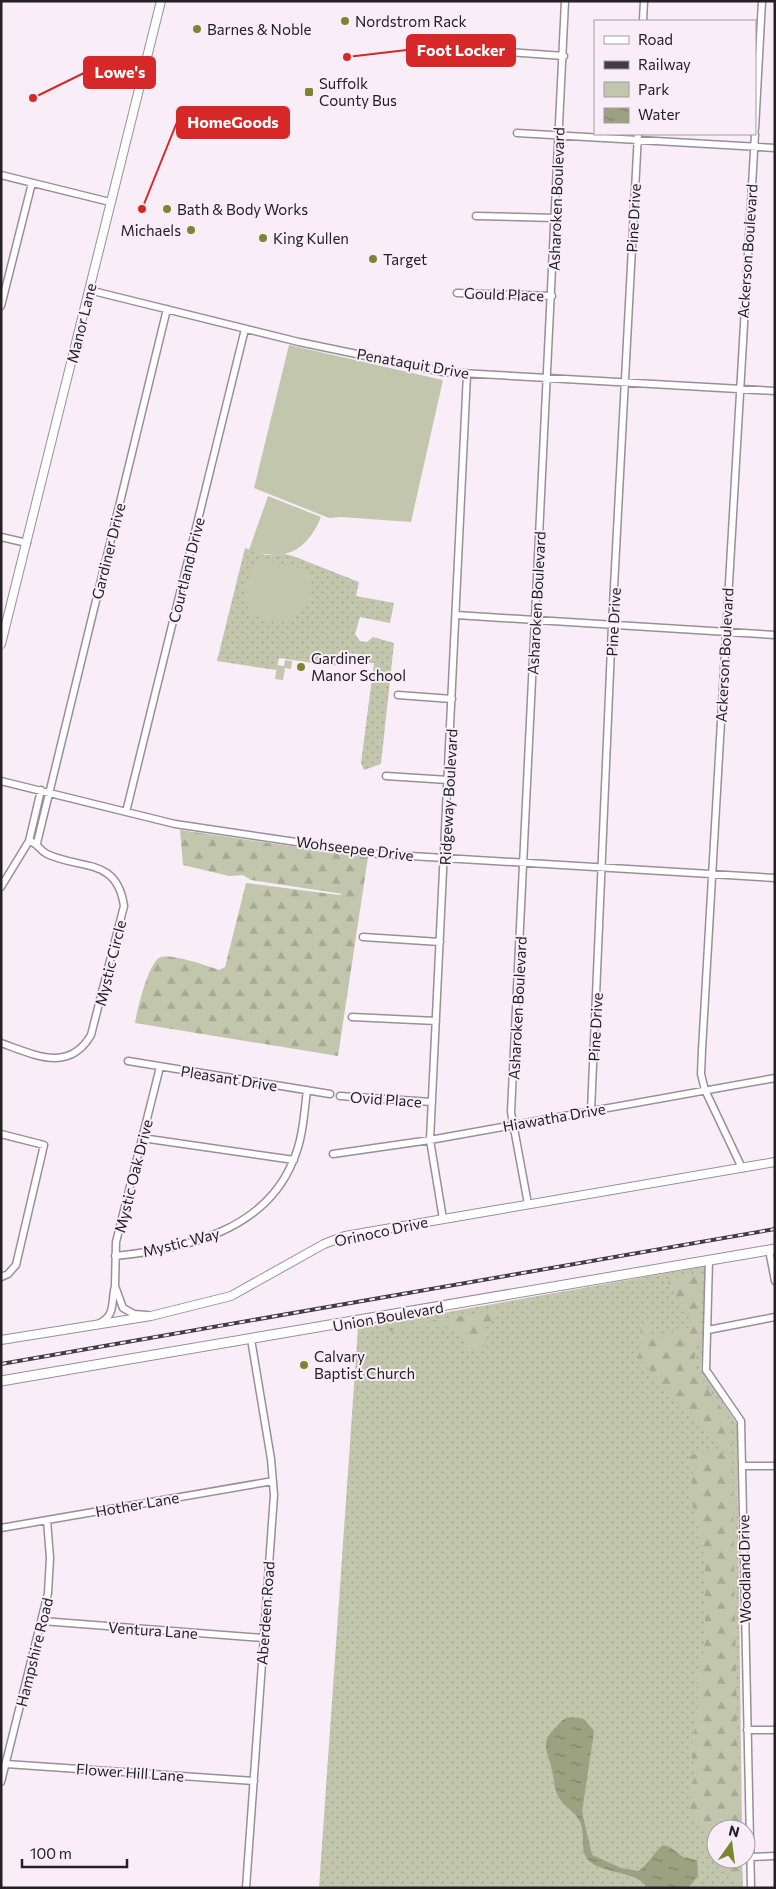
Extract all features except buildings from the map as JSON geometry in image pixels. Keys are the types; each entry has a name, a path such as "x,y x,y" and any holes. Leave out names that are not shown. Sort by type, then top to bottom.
{"main road":[{"name":"Union Boulevard","path":"1,1381 772,1249"}],"street":[{"name":"Manor Lane","path":"1,644 161,1"},
{"name":"Asharoken Boulevard","path":"528,1204 512,1112 566,1"},
{"path":"643,20 644,1"},
{"path":"756,112 762,1"},
{"path":"508,52 564,56"},
{"path":"517,133 559,136 638,137 775,148"},
{"name":"Ackerson Boulevard","path":"742,1168 705,1090 701,1074 754,135"},
{"name":"Pine Drive","path":"591,1111 612,625 638,137"},
{"path":"1,175 110,202"},
{"path":"1,306 32,182"},
{"path":"476,216 556,218"},
{"name":"Penataquit Drive","path":"89,290 245,329 433,370 467,374 775,391"},
{"name":"Gould Place","path":"456,293 552,296"},
{"name":"Gardiner Drive","path":"44,791 167,309"},
{"name":"Courtland Drive","path":"126,812 245,329"},
{"name":"Ridgeway Boulevard","path":"443,1219 430,1140 467,374"},
{"path":"1,537 27,543"},
{"path":"456,615 775,635"},
{"path":"398,695 452,699"},
{"path":"386,776 448,780"},
{"name":"Wohseepee Drive","path":"1,781 175,824 378,854 775,878"},
{"path":"1,887 29,841 44,791"},
{"path":"37,843 44,791"},
{"name":"Mystic Circle","path":"1,1043 49,1058 61,1058 84,1048 91,1035 124,906 117,882 108,874 98,868 47,854 37,843 29,841"},
{"path":"363,937 440,942"},
{"path":"352,1017 436,1021"},
{"name":"Pleasant Drive","path":"128,1061 330,1094"},
{"name":"Mystic Oak Drive","path":"96,1325 107,1319 112,1311 116,1242 160,1067"},
{"name":"Hiawatha Drive","path":"333,1154 430,1140 513,1123 775,1078"},
{"name":"Mystic Way","path":"115,1256 208,1238 236,1226 257,1211 275,1192 294,1160 301,1133 307,1090"},
{"name":"Ovid Place","path":"340,1096 432,1102"},
{"path":"1,1134 44,1145 16,1265 8,1274 1,1277"},
{"path":"142,1138 294,1160"},
{"name":"Orinoco Drive","path":"1,1340 151,1316 231,1296 324,1244 345,1236 775,1162"},
{"path":"772,1249 775,1281"},
{"name":"Woodland Drive","path":"709,1260 706,1370 741,1421 749,1819"},
{"name":"Mystic Oak Drive","path":"114,1286 126,1311 151,1316"},
{"path":"708,1330 775,1318"},
{"name":"Aberdeen Road","path":"246,1888 274,1496 251,1339"},
{"path":"742,1466 775,1466"},
{"name":"Hother Lane","path":"1,1528 273,1481"},
{"name":"Hampshire Road","path":"1,1782 42,1621 50,1578 47,1520"},
{"name":"Ventura Lane","path":"42,1621 263,1638"},
{"path":"748,1730 775,1730"},
{"name":"Flower Hill Lane","path":"6,1764 254,1781"},
{"path":"756,1857 775,1856"},
{"name":"Woodland Drive","path":"750,1869 751,1888"}],"green space":[{"path":"289,345 443,380 411,522 341,517 329,518 254,488"},
{"path":"268,496 321,517 308,539 293,551 273,555 249,550"},
{"path":"245,548 266,555 285,554 293,556 359,582 356,596 394,603 390,623 360,617 355,634 360,641 367,642 373,637 394,643 381,764 364,770 361,763 374,663 364,662 365,655 339,652 336,665 333,666 279,658 276,670 217,661"},
{"path":"261,560 310,570 311,589 309,598 306,606 293,617 274,621 262,619 252,613 249,608 244,599 252,564"},
{"path":"285,660 292,661 291,669 285,668 283,680 275,679 277,665 284,666"},
{"path":"180,830 368,857 338,1056 135,1023 147,978 159,958 179,958 219,970 225,967 246,883 343,894 251,880 243,875 229,876 183,865"},
{"path":"707,1266 701,1370 737,1424 742,1819 706,1819 706,1869 742,1869 743,1888 319,1888 358,1328"},
{"path":"692,1275 703,1277 700,1331 695,1352 695,1365 698,1375 731,1422 731,1453 711,1440 704,1427 638,1358 642,1342 640,1328 643,1323 648,1325 651,1337 666,1337 677,1330 692,1327 691,1314 668,1285 669,1279"},
{"path":"494,1310 498,1311 498,1314 486,1328 484,1351 468,1349 456,1328 415,1327 389,1331 384,1329"},
{"path":"709,1449 728,1456 732,1462 739,1819 706,1819 706,1828 694,1820 690,1810 695,1769 691,1753 698,1708 697,1674 702,1661 705,1642 705,1557 699,1541 700,1533 690,1496 693,1471 688,1463 689,1456"},
{"path":"727,1869 740,1869 740,1881 732,1878"}],"water":[{"path":"572,1717 584,1719 594,1731 582,1812 592,1855 621,1868 638,1871 663,1845 670,1847 683,1857 697,1860 698,1876 688,1888 647,1888 637,1878 595,1865 586,1857 583,1848 582,1827 576,1815 560,1800 555,1787 546,1746 551,1732 560,1722"}],"railway":[{"path":"1,1364 775,1229"}],"place":[{"name":"Nordstrom Rack","path":"345,21"},
{"name":"Barnes & Noble","path":"197,29"},
{"name":"Foot Locker","path":"347,57"},
{"name":"Suffolk County Bus","path":"309,92"},
{"name":"Lowe's","path":"33,98"},
{"name":"HomeGoods","path":"142,209"},
{"name":"Bath & Body Works","path":"167,209"},
{"name":"Michaels","path":"191,230"},
{"name":"King Kullen","path":"263,238"},
{"name":"Target","path":"373,259"},
{"name":"Gardiner Manor School","path":"301,667"},
{"name":"Calvary Baptist Church","path":"304,1365"}]}
